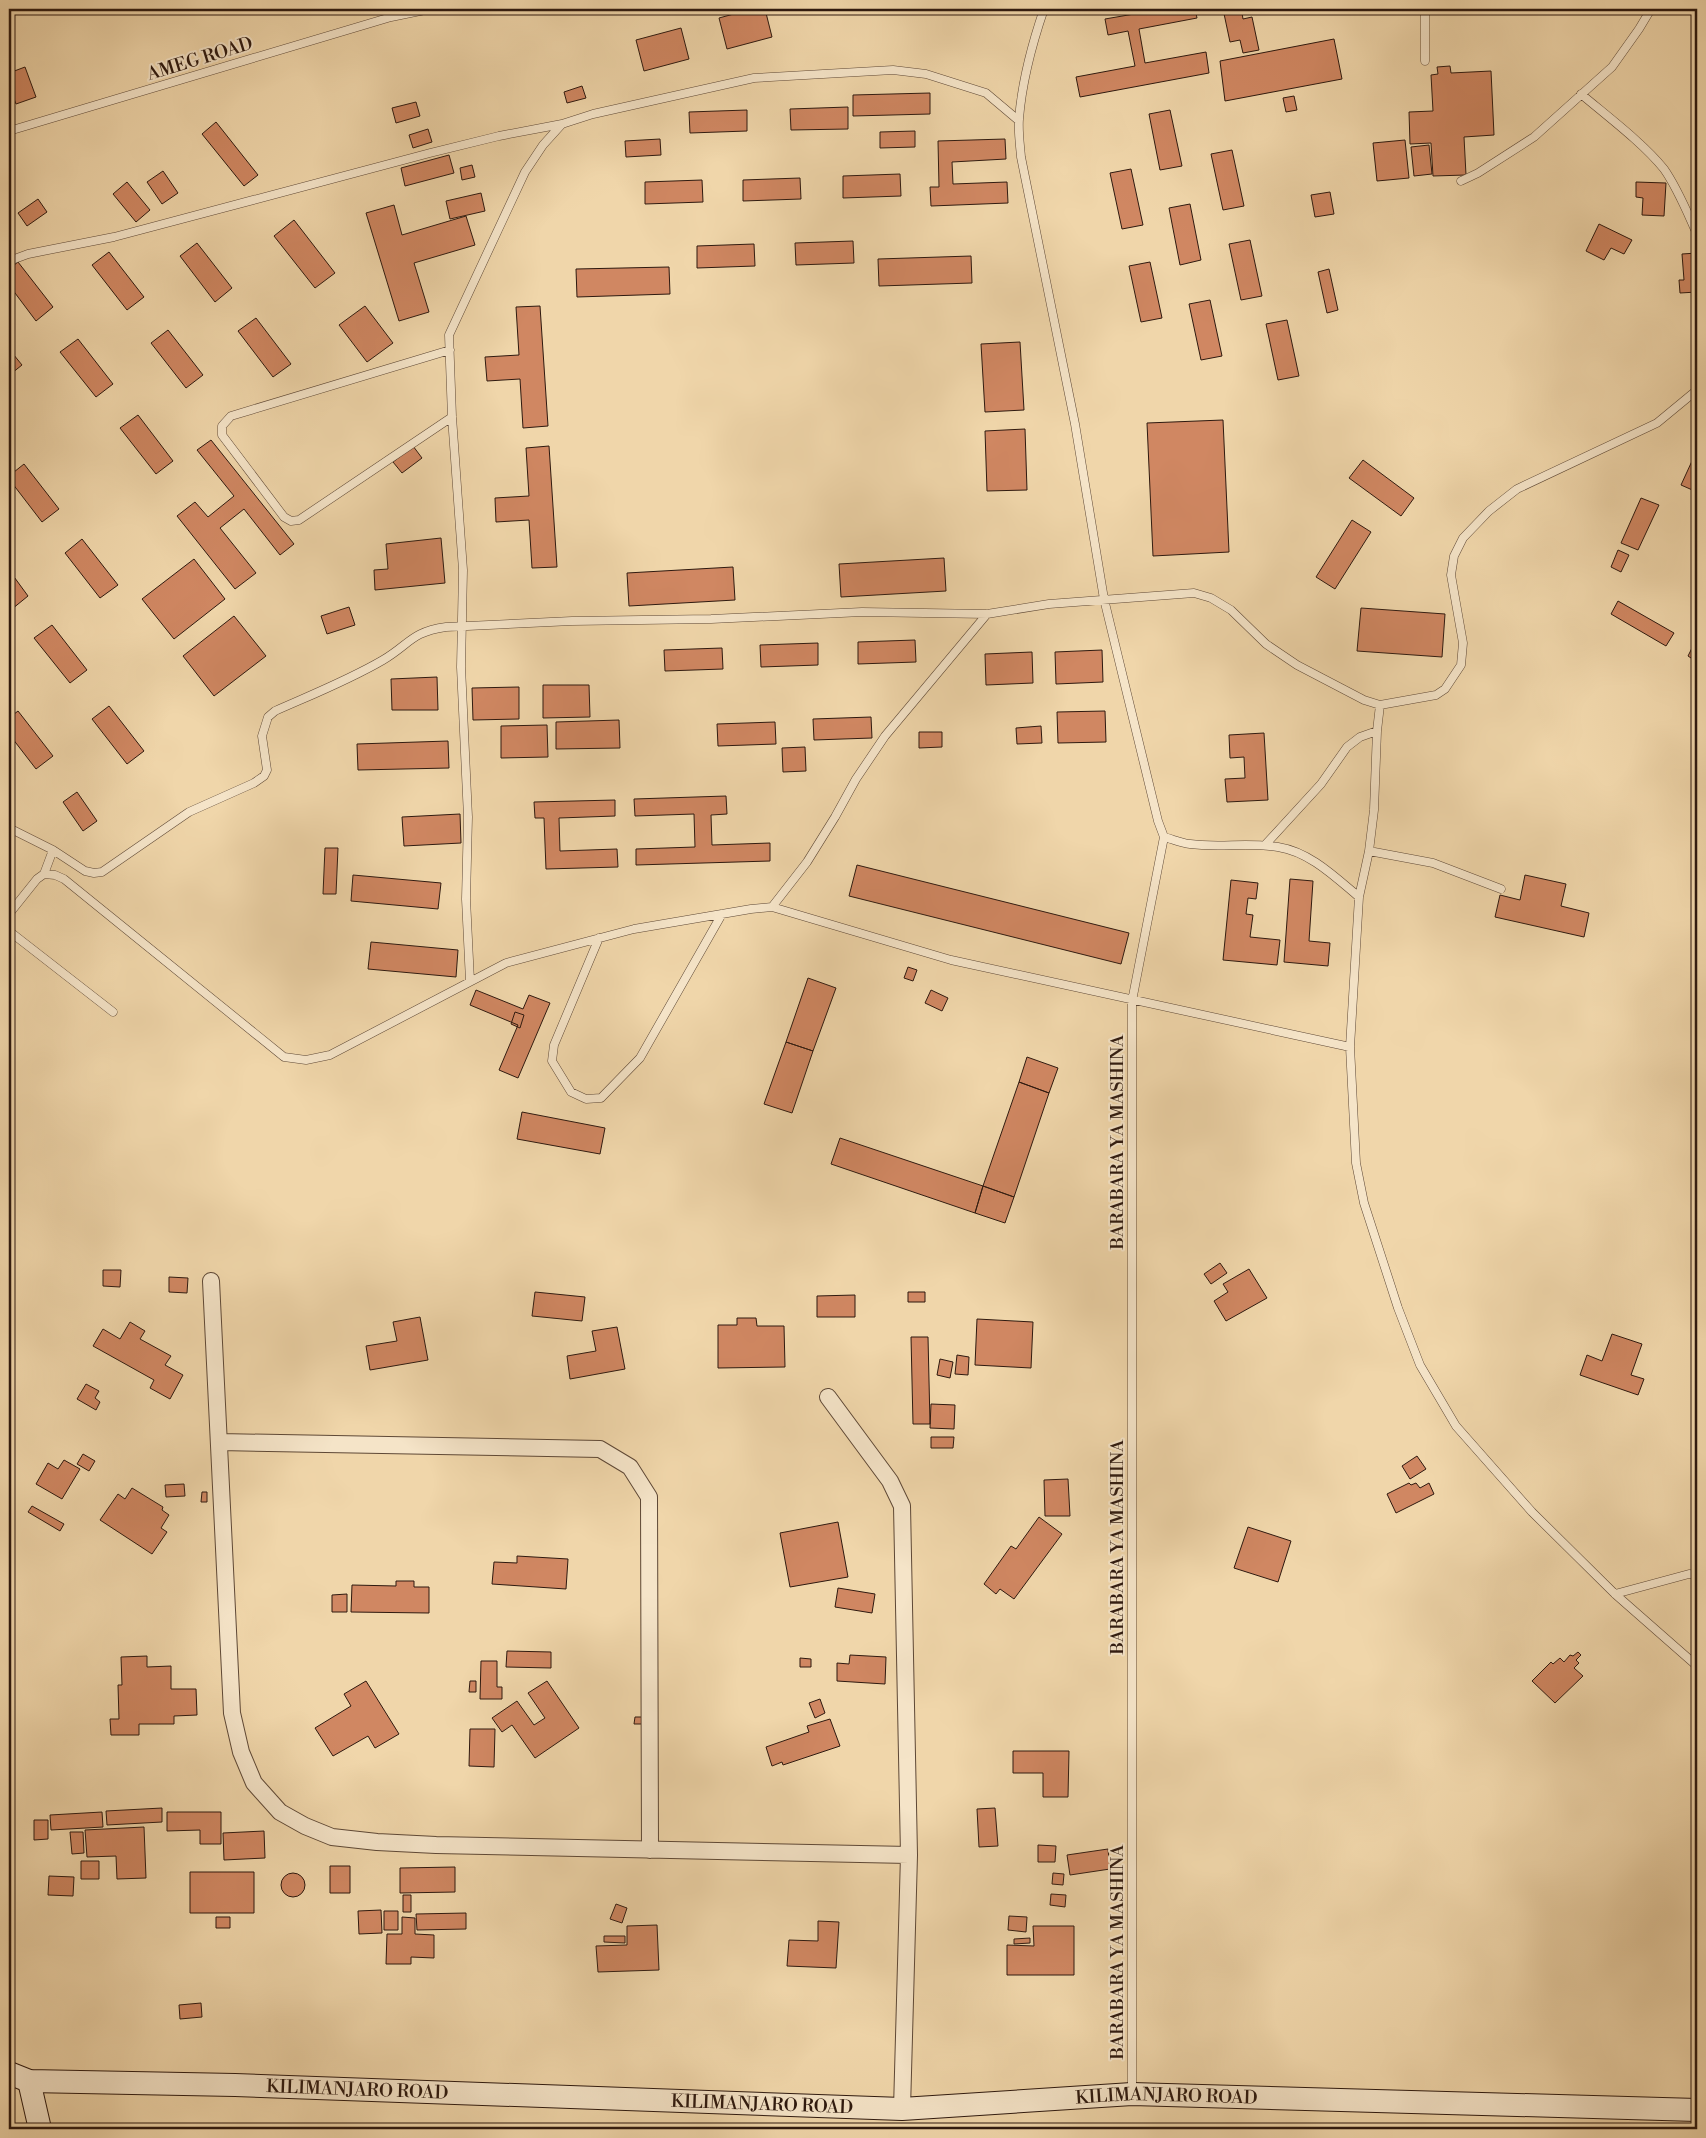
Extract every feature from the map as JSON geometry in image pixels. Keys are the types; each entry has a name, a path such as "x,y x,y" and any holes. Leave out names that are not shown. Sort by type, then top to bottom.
{"main road":[{"name":"KILIMANJARO ROAD","path":"19,2077 902,2109 1132,2094 1697,2110"},
{"path":"19,2077 40,2129"}],"street":[{"path":"211,1281 232,1713 241,1752 254,1783 280,1812 305,1826 332,1837 376,1842 436,1846 909,1855"},
{"path":"828,1397 890,1481 902,1506 909,1855 902,2109"},
{"path":"220,1442 600,1449 630,1467 649,1497 650,1850"}],"lane":[{"path":"391,17 395,9"},
{"name":"AMEG ROAD","path":"9,132 391,17 430,9"},
{"path":"1044,9 1025,74 1018,120 1021,157 1075,424 1104,598 1154,808 1164,837 1189,844 1265,845 1280,847 1318,864 1359,897"},
{"path":"1425,9 1425,61"},
{"path":"1461,180 1478,173 1534,137 1612,67 1651,9"},
{"path":"9,261 28,254 114,237 490,138 562,124 593,114 754,78 892,70 926,74 986,93 1018,120"},
{"path":"1581,94 1625,131 1663,169 1682,200 1697,234"},
{"path":"470,981 466,899 468,817 461,626 463,570 452,417 450,335 525,172 543,145 562,124"},
{"path":"450,350 231,416 222,426 222,435 284,517 291,521 300,520 452,417"},
{"path":"9,828 53,850 85,871 102,872 189,812 264,776 267,770 262,736 268,717 275,712 384,659 411,638 428,630 461,626 572,621 711,619 862,612 987,614 1049,604 1104,598 1194,593 1211,598 1231,610 1266,644 1297,665 1364,700 1380,705 1436,695 1445,689 1461,665 1463,643 1451,576 1454,556 1463,538 1489,511 1517,489 1658,423 1697,390"},
{"path":"772,907 807,862 856,779 885,736 987,614"},
{"path":"1380,705 1377,731 1374,810 1369,851 1359,897 1350,1047 1356,1163 1364,1203 1398,1308 1420,1365 1456,1426 1532,1512 1615,1594 1697,1666"},
{"path":"1265,845 1321,784 1347,747 1360,737 1377,731"},
{"name":"BARABARA YA MASHINA","path":"1132,2094 1132,1000 1164,837"},
{"path":"9,914 37,879 44,874 53,850"},
{"path":"1369,851 1433,863 1501,888"},
{"path":"44,874 55,875 64,879 284,1057 306,1060 330,1055 506,963 634,929 772,907 951,960 1350,1047"},
{"path":"599,938 554,1045 552,1061 571,1092 586,1099 602,1098 640,1058 722,914"},
{"path":"9,931 113,1012"},
{"path":"1615,1594 1674,1578 1697,1575"}],"building":[{"path":"752,9 765,9 772,37 727,49 719,18"},
{"path":"1163,9 1195,9 1197,18 1139,29 1145,63 1206,52 1209,73 1080,97 1076,77 1135,66 1128,31 1108,35 1105,19"},
{"path":"1223,9 1249,9 1250,12 1242,13 1243,19 1252,17 1259,50 1243,53 1240,40 1230,42"},
{"path":"681,28 689,59 644,71 636,40"},
{"path":"1334,39 1342,79 1225,101 1220,61"},
{"path":"1450,66 1451,73 1491,71 1494,135 1464,137 1466,175 1433,176 1431,143 1410,144 1409,112 1433,111 1431,75 1438,74 1437,67"},
{"path":"25,67 36,97 16,104 9,85 9,73"},
{"path":"582,86 586,98 567,103 564,92"},
{"path":"930,93 930,114 853,116 853,95"},
{"path":"1294,96 1297,110 1286,112 1283,98"},
{"path":"416,102 420,116 396,123 392,108"},
{"path":"848,107 848,129 791,130 790,109"},
{"path":"747,110 747,131 690,133 689,112"},
{"path":"1170,110 1182,166 1160,170 1149,114"},
{"path":"216,122 258,175 244,186 202,134"},
{"path":"428,129 432,142 413,148 409,135"},
{"path":"915,131 915,147 880,148 880,132"},
{"path":"660,139 661,155 626,157 625,141"},
{"path":"1005,139 1006,159 952,162 953,184 1007,182 1008,203 931,206 930,187 939,187 938,141"},
{"path":"1405,140 1409,178 1377,181 1373,143"},
{"path":"1429,145 1432,174 1414,176 1411,147"},
{"path":"1232,150 1244,206 1223,210 1211,154"},
{"path":"449,155 454,173 405,186 401,168"},
{"path":"472,165 475,177 462,180 460,168"},
{"path":"1131,169 1143,225 1122,229 1110,173"},
{"path":"163,171 178,193 162,204 147,182"},
{"path":"900,174 901,196 843,198 843,176"},
{"path":"800,178 801,199 743,201 743,180"},
{"path":"702,180 703,202 645,204 645,182"},
{"path":"127,182 150,210 136,222 113,194"},
{"path":"1636,182 1666,183 1664,216 1642,215 1643,198 1636,197"},
{"path":"1330,192 1334,214 1315,217 1311,195"},
{"path":"481,193 485,211 450,219 446,201"},
{"path":"38,199 47,212 27,226 18,213"},
{"path":"1190,204 1201,260 1180,265 1169,208"},
{"path":"394,205 402,235 466,216 475,245 414,263 429,312 399,321 366,213"},
{"path":"294,220 335,273 315,288 274,236"},
{"path":"1599,224 1632,240 1624,254 1611,248 1604,260 1586,251"},
{"path":"1250,240 1262,296 1241,300 1229,244"},
{"path":"853,241 854,263 796,265 795,243"},
{"path":"197,243 232,288 215,302 180,256"},
{"path":"754,244 755,266 697,268 697,246"},
{"path":"109,252 144,297 127,310 92,265"},
{"path":"1697,253 1697,292 1680,293 1679,280 1684,280 1682,254"},
{"path":"971,256 972,283 879,286 878,259"},
{"path":"18,262 53,307 36,321 9,285 9,269"},
{"path":"1150,262 1162,318 1141,322 1129,266"},
{"path":"669,267 670,294 577,297 576,269"},
{"path":"1329,269 1338,310 1327,313 1318,272"},
{"path":"1210,300 1222,356 1201,360 1189,304"},
{"path":"365,306 393,343 367,362 339,325"},
{"path":"540,306 548,426 523,428 520,379 487,381 485,357 519,355 516,307"},
{"path":"256,318 291,364 273,377 238,331"},
{"path":"1287,320 1299,376 1278,380 1266,324"},
{"path":"168,330 203,375 186,388 151,343"},
{"path":"78,339 113,384 96,397 60,352"},
{"path":"1020,342 1024,410 985,412 981,344"},
{"path":"9,349 22,365 12,373 9,370"},
{"path":"138,415 173,461 156,474 120,428"},
{"path":"1223,420 1229,552 1153,556 1147,423"},
{"path":"1025,429 1027,490 987,491 985,431"},
{"path":"211,440 294,544 280,555 244,509 220,528 256,573 235,589 177,516 195,502 208,517 234,496 197,450"},
{"path":"413,446 422,458 402,473 393,462"},
{"path":"549,446 557,567 532,568 529,520 496,522 495,498 529,496 526,448"},
{"path":"1363,460 1414,498 1401,516 1349,478"},
{"path":"1692,461 1697,463 1697,492 1681,485"},
{"path":"24,464 59,509 42,522 9,479 9,476"},
{"path":"1641,498 1659,505 1638,550 1621,543"},
{"path":"1352,520 1371,532 1335,589 1316,577"},
{"path":"441,538 445,583 375,590 374,570 388,569 386,544"},
{"path":"82,539 118,585 100,598 65,553"},
{"path":"1618,550 1629,555 1621,572 1611,567"},
{"path":"944,558 946,591 841,597 839,564"},
{"path":"194,559 225,599 174,639 142,599"},
{"path":"733,567 735,600 629,606 627,573"},
{"path":"9,570 28,596 12,609 9,605"},
{"path":"1618,601 1674,633 1666,646 1611,614"},
{"path":"349,607 355,625 327,634 321,616"},
{"path":"1361,608 1445,614 1442,657 1357,651"},
{"path":"234,616 266,656 214,696 183,656"},
{"path":"52,625 87,670 70,683 34,638"},
{"path":"915,640 916,662 858,664 858,642"},
{"path":"818,643 818,665 761,667 760,645"},
{"path":"1694,644 1697,646 1697,662 1688,656"},
{"path":"722,648 723,669 665,671 664,650"},
{"path":"1102,650 1103,682 1056,684 1055,652"},
{"path":"1032,652 1033,683 986,685 985,654"},
{"path":"437,677 438,710 392,710 391,679"},
{"path":"543,685 589,685 590,717 543,718"},
{"path":"519,687 519,719 473,720 472,688"},
{"path":"109,706 144,751 127,764 92,719"},
{"path":"18,711 53,756 36,769 9,734 9,718"},
{"path":"1105,711 1106,742 1058,743 1057,712"},
{"path":"871,717 872,738 814,740 813,719"},
{"path":"619,720 620,748 556,749 556,722"},
{"path":"775,722 776,744 718,746 717,724"},
{"path":"547,725 548,757 501,758 501,726"},
{"path":"1041,726 1042,743 1017,744 1016,728"},
{"path":"919,732 942,732 942,747 919,748"},
{"path":"1264,733 1268,800 1227,802 1225,779 1245,778 1244,757 1230,758 1229,735"},
{"path":"448,741 449,768 358,770 357,744"},
{"path":"805,747 806,771 783,772 782,748"},
{"path":"77,792 97,821 83,831 63,802"},
{"path":"726,796 727,814 711,815 712,845 770,843 770,861 636,865 636,849 695,847 694,814 635,816 634,799"},
{"path":"615,800 615,816 559,818 560,851 617,849 618,867 546,869 544,818 535,818 534,802"},
{"path":"460,814 461,843 404,846 402,817"},
{"path":"325,848 338,848 336,894 323,894"},
{"path":"857,865 1129,933 1121,964 849,896"},
{"path":"353,875 441,883 438,909 351,901"},
{"path":"1525,875 1566,884 1561,906 1589,913 1584,937 1495,917 1500,895 1520,900"},
{"path":"1290,879 1313,881 1309,941 1330,943 1328,966 1284,962"},
{"path":"1231,880 1258,883 1256,899 1248,898 1246,914 1253,915 1250,937 1280,940 1277,965 1223,960"},
{"path":"371,942 458,950 456,977 368,969"},
{"path":"908,967 917,970 913,981 904,978"},
{"path":"808,978 836,988 813,1051 786,1042"},
{"path":"476,990 523,1009 529,995 550,1003 518,1078 499,1070 518,1025 470,1005"},
{"path":"931,990 948,998 942,1011 925,1003"},
{"path":"515,1012 524,1015 520,1028 511,1024"},
{"path":"786,1042 813,1051 792,1113 764,1104"},
{"path":"1027,1057 1058,1068 1049,1093 1019,1082"},
{"path":"1019,1082 1049,1093 1014,1197 983,1186"},
{"path":"522,1112 605,1128 600,1154 517,1139"},
{"path":"840,1138 983,1186 975,1213 831,1164"},
{"path":"983,1186 1014,1197 1005,1223 975,1213"},
{"path":"1220,1263 1227,1273 1211,1284 1204,1274"},
{"path":"1249,1269 1267,1298 1226,1321 1214,1301 1228,1292 1223,1284"},
{"path":"103,1270 121,1270 120,1287 103,1286"},
{"path":"169,1277 188,1278 187,1293 169,1292"},
{"path":"535,1292 585,1297 582,1321 532,1316"},
{"path":"908,1292 925,1292 925,1302 908,1302"},
{"path":"855,1295 855,1317 817,1317 817,1296"},
{"path":"420,1317 428,1360 370,1370 366,1346 397,1341 393,1322"},
{"path":"737,1318 756,1318 757,1326 784,1326 785,1367 718,1368 718,1325 737,1325"},
{"path":"977,1319 1033,1322 1031,1368 975,1365"},
{"path":"130,1322 145,1331 140,1339 171,1356 165,1365 183,1375 170,1399 150,1388 154,1380 93,1346 103,1329 120,1339"},
{"path":"617,1327 625,1369 570,1379 567,1356 596,1351 592,1331"},
{"path":"1612,1334 1642,1344 1631,1375 1644,1379 1638,1395 1580,1375 1587,1355 1602,1361"},
{"path":"911,1337 928,1337 930,1424 913,1424"},
{"path":"957,1355 969,1357 968,1375 955,1374"},
{"path":"940,1359 953,1362 950,1378 937,1375"},
{"path":"86,1384 99,1391 95,1398 100,1402 96,1410 77,1399"},
{"path":"931,1404 955,1405 954,1429 930,1428"},
{"path":"931,1437 954,1437 953,1448 931,1448"},
{"path":"83,1454 95,1461 89,1471 77,1464"},
{"path":"1417,1456 1426,1469 1410,1479 1402,1466"},
{"path":"64,1460 80,1469 62,1499 36,1484 48,1463 58,1469"},
{"path":"1068,1479 1070,1516 1045,1516 1044,1480"},
{"path":"1409,1483 1411,1485 1416,1483 1420,1488 1429,1483 1434,1494 1396,1513 1387,1494"},
{"path":"184,1484 185,1496 166,1497 165,1485"},
{"path":"132,1488 163,1507 162,1510 169,1515 161,1528 167,1532 152,1554 100,1520 118,1494 125,1499"},
{"path":"202,1492 207,1492 207,1502 201,1502"},
{"path":"32,1506 64,1524 60,1531 28,1512"},
{"path":"1039,1517 1062,1534 1014,1599 1000,1589 996,1594 984,1584 1011,1546 1016,1549"},
{"path":"838,1522 848,1577 790,1587 780,1533"},
{"path":"1248,1527 1291,1541 1278,1582 1234,1568"},
{"path":"517,1556 568,1559 566,1589 492,1584 494,1562 517,1563"},
{"path":"396,1581 414,1581 414,1587 429,1587 429,1613 351,1612 352,1585 396,1586"},
{"path":"838,1588 875,1594 872,1613 835,1607"},
{"path":"347,1594 347,1612 332,1612 332,1595"},
{"path":"507,1651 551,1652 551,1668 506,1667"},
{"path":"1578,1652 1581,1655 1576,1660 1579,1663 1574,1668 1583,1676 1555,1703 1532,1681 1551,1662 1553,1664 1560,1658 1564,1662 1570,1655 1573,1656"},
{"path":"850,1655 886,1657 885,1684 837,1681 837,1663 849,1664"},
{"path":"147,1656 147,1667 171,1666 171,1689 196,1689 197,1715 174,1716 174,1724 139,1724 139,1735 111,1735 110,1719 119,1719 118,1685 122,1685 121,1657"},
{"path":"800,1658 811,1659 811,1667 800,1667"},
{"path":"481,1661 497,1661 497,1687 502,1687 502,1699 480,1699"},
{"path":"366,1681 399,1734 375,1748 368,1736 333,1756 315,1728 351,1706 344,1694"},
{"path":"470,1681 476,1681 476,1692 469,1692"},
{"path":"547,1681 579,1728 535,1758 512,1725 502,1732 492,1718 517,1701 534,1725 545,1718 528,1693"},
{"path":"820,1699 825,1713 815,1718 809,1703"},
{"path":"635,1717 642,1717 642,1724 634,1724"},
{"path":"830,1719 840,1746 783,1765 782,1762 772,1766 766,1747 809,1732 807,1726"},
{"path":"470,1729 495,1729 494,1767 469,1766"},
{"path":"1013,1751 1069,1751 1068,1797 1043,1797 1043,1773 1013,1773"},
{"path":"162,1808 162,1822 107,1825 106,1811"},
{"path":"995,1808 998,1846 979,1847 977,1809"},
{"path":"102,1812 103,1827 51,1830 50,1815"},
{"path":"167,1812 221,1812 221,1844 200,1844 200,1830 167,1831"},
{"path":"34,1820 48,1820 48,1839 34,1840"},
{"path":"144,1827 146,1878 117,1879 116,1856 87,1857 85,1830"},
{"path":"264,1831 265,1858 224,1860 223,1833"},
{"path":"70,1832 83,1832 84,1853 72,1854"},
{"path":"1038,1845 1056,1846 1055,1862 1038,1862"},
{"path":"1108,1849 1110,1869 1070,1875 1067,1855"},
{"path":"81,1861 99,1861 99,1879 81,1879"},
{"path":"330,1866 350,1866 350,1893 330,1893"},
{"path":"455,1867 455,1892 400,1893 400,1868"},
{"path":"190,1872 254,1872 254,1913 190,1913"},
{"path":"293,1873 298,1874 304,1880 304,1890 298,1896 293,1897 288,1896 282,1890 281,1885 282,1880 288,1874"},
{"path":"1053,1873 1064,1874 1063,1885 1052,1884"},
{"path":"49,1876 74,1877 73,1896 48,1895"},
{"path":"1051,1894 1066,1895 1065,1907 1050,1905"},
{"path":"403,1895 411,1895 411,1912 403,1912"},
{"path":"616,1904 627,1908 622,1923 610,1919"},
{"path":"381,1910 382,1933 359,1934 358,1911"},
{"path":"384,1911 398,1911 398,1930 384,1930"},
{"path":"466,1913 466,1929 417,1930 416,1914"},
{"path":"1009,1916 1027,1917 1026,1932 1008,1930"},
{"path":"216,1917 230,1917 230,1928 216,1928"},
{"path":"402,1917 415,1918 415,1934 434,1935 434,1958 411,1957 411,1964 386,1964 387,1934 402,1934"},
{"path":"818,1921 839,1922 836,1968 787,1966 789,1940 818,1941"},
{"path":"657,1925 659,1970 598,1972 596,1946 627,1945 627,1926"},
{"path":"1033,1926 1074,1926 1074,1975 1007,1975 1007,1945 1034,1946"},
{"path":"604,1936 625,1936 625,1943 604,1942"},
{"path":"1030,1938 1030,1943 1014,1944 1014,1939"},
{"path":"201,2003 202,2017 180,2019 179,2005"}]}
